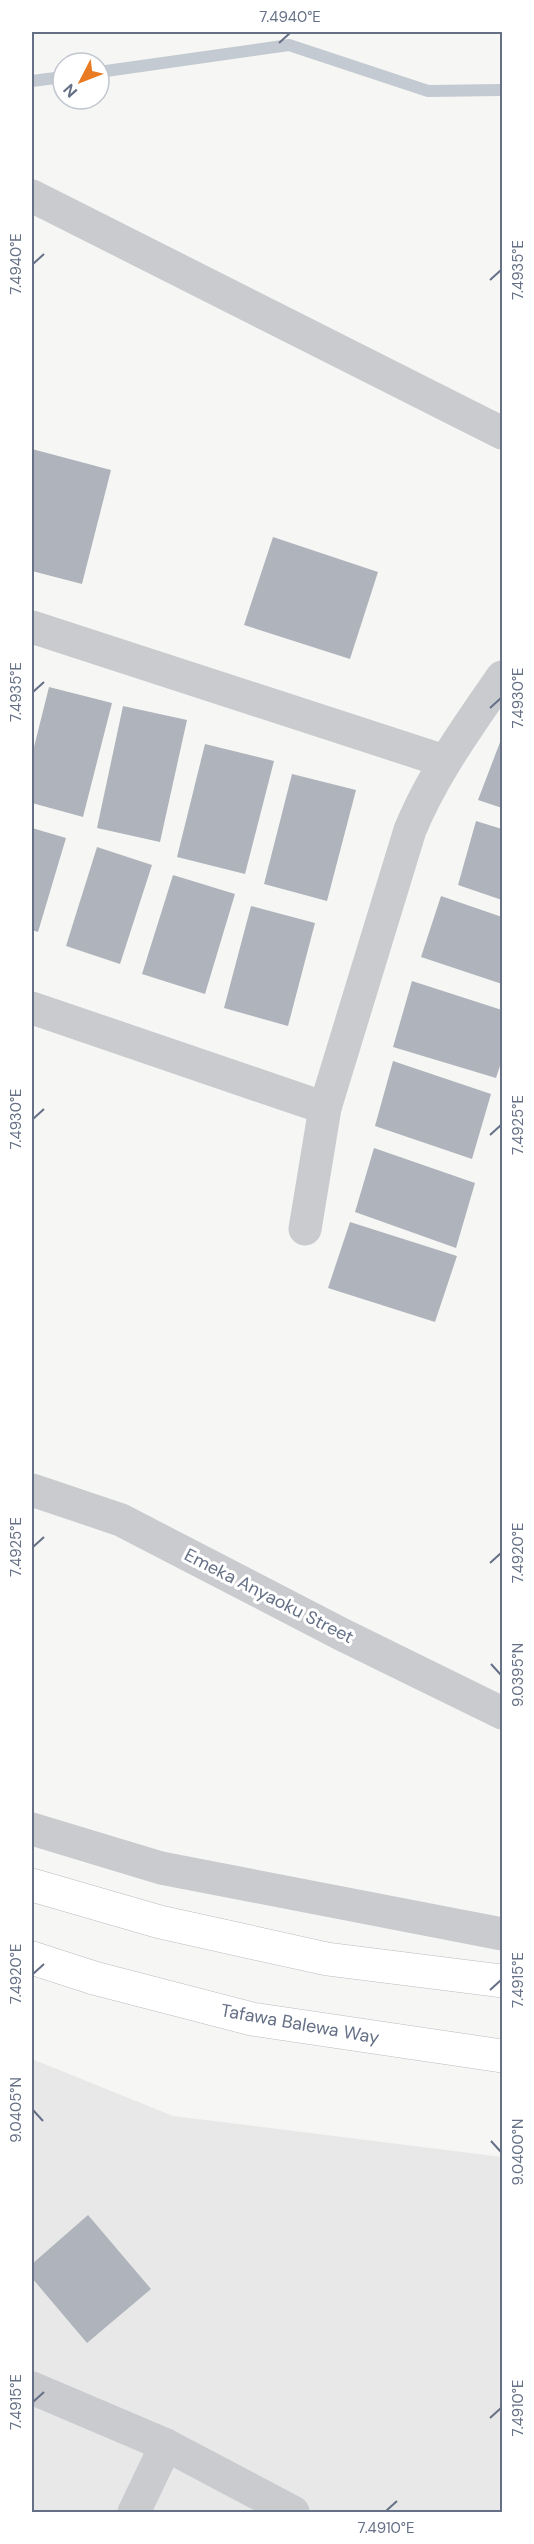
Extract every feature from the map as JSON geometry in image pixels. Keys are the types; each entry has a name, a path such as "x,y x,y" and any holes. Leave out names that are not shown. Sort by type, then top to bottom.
{"main road":[{"path":"32,1884 160,1922 327,1959 502,1981"},
{"name":"Tafawa Balewa Way","path":"32,1958 94,1978 252,2019 502,2056"}],"street":[{"path":"32,196 502,433"},
{"path":"32,627 444,761"},
{"path":"305,1228 325,1108 410,830 424,795 444,761 497,696"},
{"path":"32,1008 325,1108"},
{"name":"Emeka Anyaoku Street","path":"32,1490 121,1520 502,1712"},
{"path":"32,1829 161,1868 502,1934"},
{"path":"32,2388 166,2445 293,2512"},
{"path":"134,2512 166,2445"}],"shaded area":[{"path":"32,2059 173,2116 502,2157 502,2512 32,2512"}],"building":[{"path":"32,449 111,470 82,584 32,571"},
{"path":"273,537 378,572 350,659 244,625"},
{"path":"49,687 112,703 83,817 32,803 32,755"},
{"path":"123,706 187,720 160,842 97,828"},
{"path":"502,737 502,808 478,800"},
{"path":"205,744 274,761 245,874 177,857"},
{"path":"292,774 356,790 327,901 264,884"},
{"path":"476,821 502,829 502,900 458,885"},
{"path":"32,828 66,838 38,932 32,930"},
{"path":"97,847 152,865 120,964 66,946"},
{"path":"173,875 235,894 205,994 142,974"},
{"path":"441,896 502,917 502,984 421,957"},
{"path":"251,906 315,923 288,1026 224,1008"},
{"path":"412,981 502,1010 502,1060 496,1078 393,1047"},
{"path":"393,1061 491,1094 472,1159 375,1126"},
{"path":"374,1148 475,1183 456,1248 355,1212"},
{"path":"350,1222 457,1256 435,1322 328,1288"},
{"path":"88,2215 151,2289 87,2343 32,2278 32,2264"}],"waterway":[{"path":"111,70 289,45 428,91 502,90"},
{"path":"32,81 51,79"}]}
